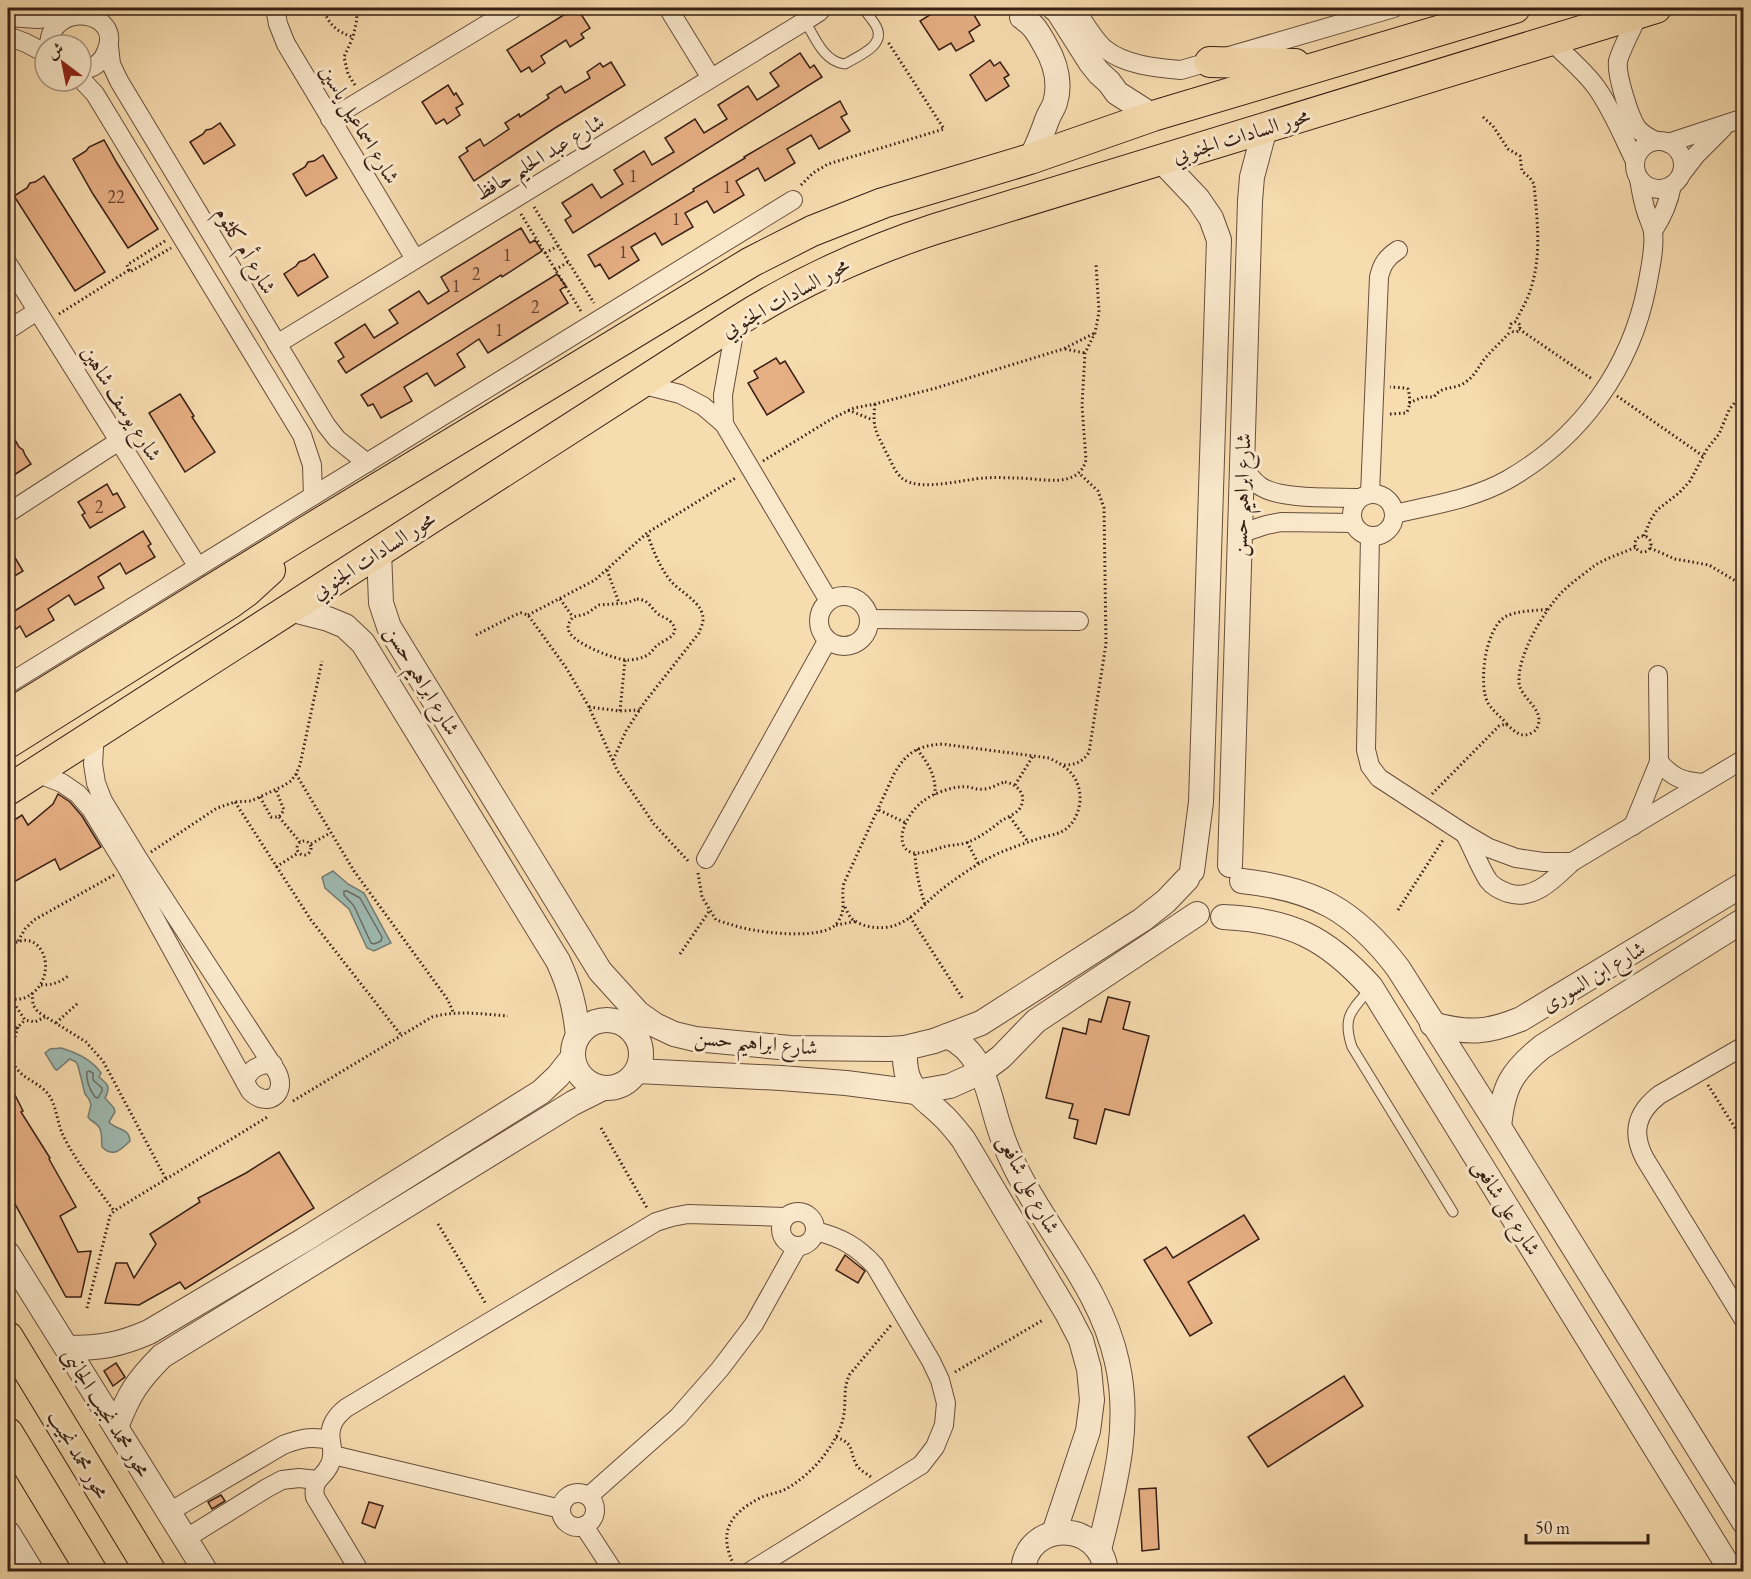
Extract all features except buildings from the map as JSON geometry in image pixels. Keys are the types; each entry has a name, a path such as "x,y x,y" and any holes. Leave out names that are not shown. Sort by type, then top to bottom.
{"main road":[{"name":"محور السادات الجنوبي","path":"8,715 751,262 821,227 874,207 1030,159 1153,116 1515,8"},
{"name":"محور السادات الجنوبي","path":"8,790 21,769 96,733 736,322 813,278 888,245 1647,10"},
{"path":"1209,63 1325,64"},
{"path":"8,744 230,604 264,576 302,534"},
{"path":"21,769 223,631 250,619 289,609"},
{"name":"محور محمد نجيب","path":"8,1337 151,1572"},
{"path":"8,1433 92,1572"}],"street":[{"name":"شارع اسماعيل ياسين","path":"275,8 278,24 286,44 415,259"},
{"path":"330,119 514,8"},
{"path":"668,8 711,78"},
{"name":"شارع عبد الحليم حافظ","path":"277,344 823,8"},
{"path":"1048,8 1050,16 1083,70 1103,89 1117,93 1153,116"},
{"path":"1054,8 1091,63 1117,93"},
{"path":"1074,8 1103,48 1119,57 1141,64 1181,70 1394,8"},
{"path":"8,17 37,19 81,10 103,14"},
{"path":"1018,10 1043,67 1047,119 1038,146 1030,159"},
{"path":"1647,10 1618,61 1619,79 1633,121 1639,130 1647,137 1674,146 1679,152 1683,166 1662,217 1653,231"},
{"path":"51,33 53,25 66,12"},
{"name":"شارع أم كلثوم","path":"103,14 109,33 111,64 119,81 326,425 344,445 367,463"},
{"path":"8,36 33,47"},
{"path":"1550,40 1596,86 1606,102 1637,170 1646,185 1654,189 1664,189 1677,179 1696,155 1736,121"},
{"path":"93,66 105,56 109,46"},
{"path":"93,92 302,435 312,465 313,496"},
{"path":"1394,514 1465,498 1506,480 1544,456 1578,425 1606,389 1627,352 1642,311 1650,269 1653,231 1644,205 1637,170 1639,152 1646,144 1662,142 1736,121"},
{"name":"شارع ابراهيم حسن","path":"1236,873 1239,534 1250,201 1252,177 1265,128"},
{"name":"شارع ابراهيم حسن","path":"379,551 381,603 389,627 600,971 633,1020 695,1039 790,1048 888,1049 922,1044 981,1023 1142,920 1166,901 1190,875 1201,802 1219,240 1211,218 1198,198 1161,160"},
{"path":"161,203 183,189"},
{"path":"8,684 794,200"},
{"path":"1242,465 1250,478 1262,488 1282,495 1365,496 1377,494 1389,501 1394,514 1394,520 1388,531 1370,537 1363,534 1356,530 1351,514 1354,505 1365,496 1373,414 1379,276 1382,265 1398,250"},
{"name":"شارع يوسف شاهين","path":"8,264 198,567"},
{"path":"8,330 41,317"},
{"path":"724,424 723,395 736,322"},
{"path":"639,384 680,394 704,406 724,424 828,601"},
{"path":"8,513 119,441"},
{"path":"1210,535 1239,534 1281,522 1353,523"},
{"path":"1370,537 1366,750 1370,765 1380,778 1489,848 1516,858 1544,862 1572,862"},
{"path":"846,596 862,603 870,619 869,627 860,642 843,647 827,641 822,635 818,621 823,606 828,601 846,596"},
{"name":"شارع ابراهيم حسن","path":"289,609 345,626 363,643 558,961 569,985 576,1010 575,1047"},
{"path":"870,619 1079,621"},
{"path":"702,865 827,641"},
{"path":"1633,826 1659,762 1658,675"},
{"path":"21,769 62,783 78,794 91,809 133,864 273,1064 281,1080 281,1086 273,1097 261,1099 255,1096 245,1081 133,864 96,783 93,764 96,733"},
{"path":"1458,830 1490,883 1513,895 1527,894 1539,890 1572,862 1743,759"},
{"path":"1659,762 1677,778 1703,783"},
{"path":"1209,861 1220,861 1236,873 1243,892 1240,903 1233,912 1214,919 1205,918 1190,907 1185,888 1190,875 1199,865 1209,861"},
{"name":"شارع على شافعى","path":"1236,873 1303,892 1331,905 1357,922 1398,968 1743,1522"},
{"name":"شارع ابن السورى","path":"1432,1024 1455,1030 1477,1032 1500,1028 1521,1019 1743,884"},
{"name":"شارع ابراهيم حسن","path":"637,1071 781,1078 916,1092 950,1086 981,1072 1001,1057 1036,1021 1197,914"},
{"path":"1693,915 1709,942"},
{"name":"شارع على شافعى","path":"1223,917 1251,918 1279,924 1305,934 1330,948 1352,966 1371,987 1732,1572"},
{"name":"شارع ابن السورى","path":"1499,1127 1502,1104 1510,1081 1524,1062 1542,1047 1742,922"},
{"path":"68,1348 96,1348 123,1343 149,1332 304,1240 541,1092 558,1076 585,1028 595,1022 633,1020 634,1033 640,1041 642,1051 641,1061 631,1079 623,1085 603,1088 592,1085 582,1078 576,1068 575,1047"},
{"name":"شارع على شافعى","path":"947,1036 956,1040 970,1052 981,1072 998,1126 1017,1169 1087,1286 1105,1322 1117,1362 1123,1402 1122,1444 1103,1561"},
{"path":"1743,1046 1650,1102 1640,1118 1637,1136 1645,1159 1743,1320"},
{"name":"شارع على شافعى","path":"905,1048 905,1067 916,1092 944,1116 963,1139 1081,1340 1089,1370 1092,1400 1089,1431 1054,1533"},
{"path":"245,1081 255,1067 273,1064"},
{"path":"116,1426 127,1399 142,1376 162,1356 573,1103 603,1088"},
{"path":"798,1211 811,1217 815,1224 815,1231 811,1241 797,1247 790,1245 782,1236 782,1223 785,1217 798,1211"},
{"path":"360,1572 315,1497 314,1488 316,1480 325,1473 330,1465 331,1427 337,1416 346,1408 656,1222 672,1216 688,1214 785,1217"},
{"path":"748,1572 921,1465 935,1447 944,1425 946,1403 940,1380 875,1266 848,1242 815,1231"},
{"path":"304,1240 317,1262"},
{"path":"589,1496 678,1417 720,1369 754,1324 797,1247"},
{"name":"محور محمد نجيب الجانبى","path":"8,1254 206,1572"},
{"path":"169,1512 283,1445 298,1439 315,1437 332,1447 561,1509"},
{"path":"185,1539 282,1480 299,1478 316,1480"},
{"path":"583,1493 589,1496 595,1506 590,1522 585,1526 571,1525 562,1516 562,1503 571,1494 583,1493"},
{"path":"585,1526 614,1572"},
{"path":"1019,1569 1029,1550 1040,1539 1054,1533 1071,1532 1087,1538 1103,1561"},
{"path":"8,1533 32,1572"}],"lane":[{"path":"805,21 826,56 845,64 870,50 878,38 877,28 863,8"},
{"path":"1371,987 1352,1010 1348,1020 1347,1032 1352,1047 1453,1212"}],"path":[{"path":"323,8 333,27 342,34 353,37"},
{"path":"356,8 357,19 353,37 344,57 346,68 364,99"},
{"path":"794,200 801,185 813,173 828,164 944,129 893,48 878,38"},
{"path":"1483,117 1493,126 1508,149 1520,156 1520,167 1534,184 1537,261 1531,289 1515,322 1512,322 1509,327 1511,331"},
{"path":"518,196 568,262 596,321"},
{"path":"518,196 545,254 596,321"},
{"path":"129,270 127,265 181,237"},
{"path":"129,270 132,273 181,237"},
{"path":"545,254 558,246"},
{"path":"555,270 568,262"},
{"path":"875,404 873,420 875,429 897,472 910,483 927,484 984,478 1068,480 1080,473 1086,460 1082,406 1085,353 1095,333 1099,312 1096,264"},
{"path":"41,317 129,270"},
{"path":"1515,322 1520,329 1703,456"},
{"path":"1409,403 1423,397 1434,397 1440,389 1456,387 1466,382 1474,375 1487,355 1511,331 1516,332 1520,329"},
{"path":"477,636 514,615 528,615 595,580 647,533 848,410 1063,349 1095,333"},
{"path":"1063,349 1085,353"},
{"path":"1373,414 1403,414 1408,410 1409,403 1409,392 1406,388 1374,387"},
{"path":"1650,548 1643,552 1640,551 1635,542 1644,536 1657,510 1690,481 1736,401 1743,395"},
{"path":"848,410 873,420"},
{"path":"1064,765 1079,763 1089,752 1106,644 1104,508 1098,490 1080,473"},
{"path":"613,760 626,731 699,633 703,620 696,605 670,581 656,558 647,533"},
{"path":"1644,536 1650,540 1650,548"},
{"path":"1550,609 1513,614 1498,623 1493,630 1485,657 1485,695 1493,710 1518,734 1531,734 1539,724 1537,711 1520,689 1519,681 1526,646 1537,627 1550,609 1562,592 1596,565 1636,547"},
{"path":"1650,548 1675,559 1709,565 1743,586"},
{"path":"607,570 619,603"},
{"path":"560,599 573,617"},
{"path":"637,599 648,602 657,613 671,622 674,627 671,637 640,658 625,660 592,648 571,636 568,626 573,617 586,614 599,605 619,603 637,599"},
{"path":"528,615 567,669 589,707 617,770 654,824 702,865 702,897 716,920 749,930 806,935 823,932 836,925 858,921"},
{"path":"620,711 625,660"},
{"path":"8,947 18,941 34,920 133,864 217,808 235,802 251,801 291,781 296,774 322,661"},
{"path":"589,707 620,711 640,710"},
{"path":"1421,805 1499,726 1508,725"},
{"path":"942,744 1033,756 1049,758 1064,765 1073,774 1079,786 1080,800 1077,813 1063,831 1028,842 985,860 896,925 881,928 866,926 852,919 845,907 842,890 844,883 902,761 927,745 942,744"},
{"path":"917,750 933,772 936,783 935,795"},
{"path":"1015,785 1033,756"},
{"path":"296,774 354,872 448,1000 453,1013"},
{"path":"1005,782 1015,785 1022,794 1020,808 989,831 967,842 923,854 915,854 904,844 902,837 906,823 914,808 924,800 961,788 984,789 1005,782"},
{"path":"275,789 284,810 279,817"},
{"path":"260,797 271,817 279,817 300,842"},
{"path":"235,802 311,920 400,1035"},
{"path":"879,810 906,823"},
{"path":"1009,816 1028,842"},
{"path":"1398,910 1458,830"},
{"path":"311,844 330,832"},
{"path":"300,842 306,841 311,844"},
{"path":"298,853 297,847 300,842"},
{"path":"967,842 978,864"},
{"path":"298,853 305,856 309,854 311,844"},
{"path":"276,867 298,853"},
{"path":"915,854 919,888 925,904"},
{"path":"836,925 845,907"},
{"path":"680,954 710,910"},
{"path":"910,917 963,999"},
{"path":"9,1000 26,998 41,985 46,966 41,949 34,943 18,941"},
{"path":"41,985 51,985 68,976"},
{"path":"32,993 31,1000 38,1012 86,1042 103,1061 166,1179"},
{"path":"9,1000 25,1020 35,1022 45,1017"},
{"path":"56,1023 79,1002"},
{"path":"290,1102 432,1017 453,1013 508,1016"},
{"path":"8,1033 18,1028 25,1020"},
{"path":"18,1028 12,1049 16,1067 22,1075 48,1093 54,1104 63,1134 79,1162 114,1211"},
{"path":"1700,1071 1743,1142"},
{"path":"87,1308 110,1216 114,1211 271,1114"},
{"path":"601,1128 656,1222"},
{"path":"438,1224 494,1318"},
{"path":"738,1572 727,1550 726,1532 734,1516 761,1498 784,1490 804,1478 820,1460 836,1436 843,1420 846,1382 850,1374 902,1312"},
{"path":"940,1380 1043,1320"},
{"path":"836,1436 851,1448 858,1467 885,1487"}],"water":[{"path":"333,871 348,884 364,893 391,943 374,951 367,948 349,909 325,888 322,877"},
{"path":"61,1048 83,1057 101,1073 99,1077 108,1088 105,1098 115,1112 109,1122 125,1131 130,1141 117,1152 110,1152 102,1147 100,1129 88,1117 91,1105 85,1094 76,1062 70,1059 57,1070 45,1053 50,1049"}]}
